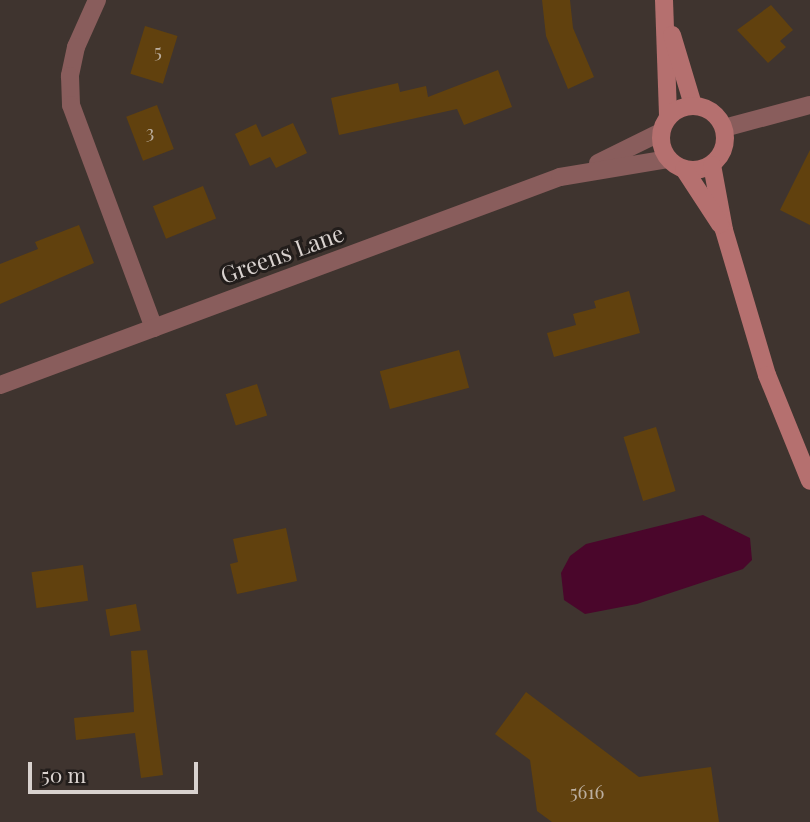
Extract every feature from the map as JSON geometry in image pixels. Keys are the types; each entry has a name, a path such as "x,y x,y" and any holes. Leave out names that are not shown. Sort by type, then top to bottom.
{"main road":[{"path":"664,6 693,105"},
{"path":"664,6 664,125 668,159 684,169 698,171 712,165 724,148 724,128 709,109 693,105 664,125"},
{"path":"712,165 724,230 767,375 810,481"},
{"path":"684,169 724,230"}],"street":[{"path":"97,0 76,47 69,76 71,104 154,328"},
{"path":"724,128 810,105"},
{"name":"Greens Lane","path":"0,385 582,170 664,125"},
{"name":"Greens Lane","path":"582,170 668,159"}],"shaded area":[{"path":"703,515 750,538 752,560 743,569 637,604 585,614 564,600 561,573 570,556 586,544"}],"building":[{"path":"542,0 570,0 573,28 594,77 568,89 546,36"},
{"path":"771,5 793,30 780,41 786,47 768,63 737,30"},
{"path":"145,26 178,36 163,84 130,74"},
{"path":"498,70 512,107 464,125 457,109 339,135 331,98 398,83 400,92 426,86 428,97"},
{"path":"157,105 174,149 143,161 126,117"},
{"path":"293,123 307,153 276,168 270,157 250,166 235,134 256,124 262,137"},
{"path":"810,150 810,225 780,210"},
{"path":"203,186 216,218 166,239 153,206"},
{"path":"79,225 94,263 0,304 0,264 38,249 35,242"},
{"path":"629,291 640,333 554,357 547,333 576,325 573,314 596,308 594,301"},
{"path":"459,350 469,388 390,409 380,371"},
{"path":"257,384 267,415 236,426 226,394"},
{"path":"656,427 676,491 643,501 623,437"},
{"path":"286,528 297,581 237,594 230,564 238,562 233,539"},
{"path":"83,565 88,601 37,608 32,572"},
{"path":"136,604 141,631 110,636 105,609"},
{"path":"147,650 163,775 141,778 135,733 76,740 74,718 134,712 131,651"},
{"path":"526,692 639,777 711,767 719,822 552,822 537,811 530,760 495,734"}]}
